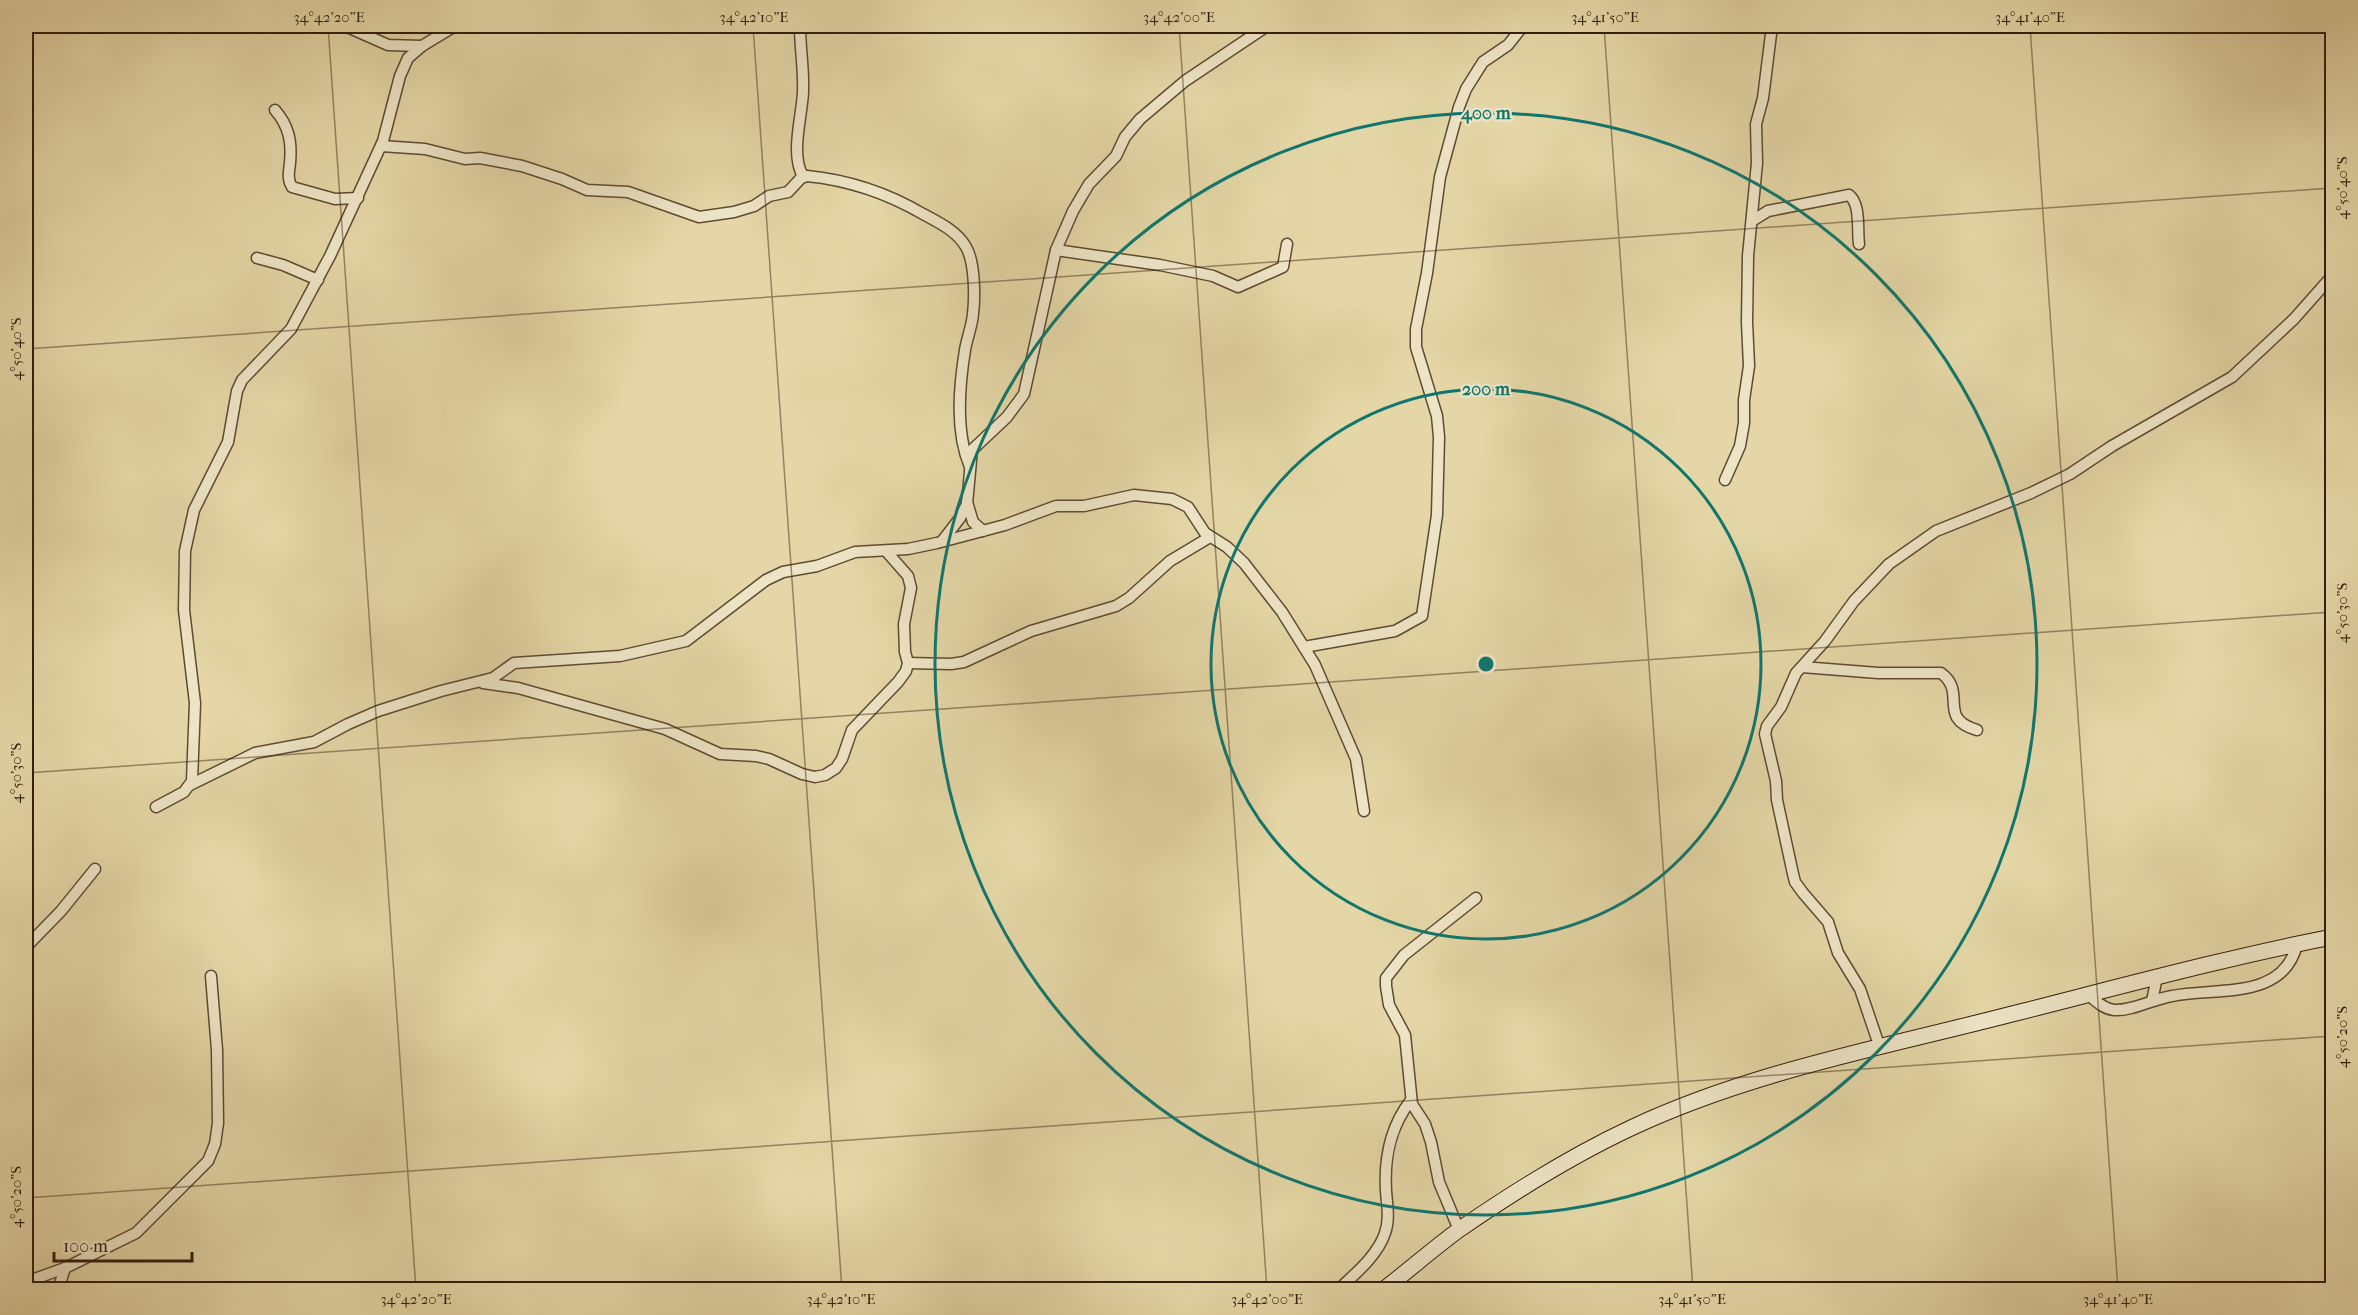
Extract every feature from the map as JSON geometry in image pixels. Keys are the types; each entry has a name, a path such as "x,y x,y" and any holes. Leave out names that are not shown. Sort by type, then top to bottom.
{"main road":[{"path":"1383,1290 1459,1230 1555,1168 1649,1120 1746,1084 1879,1045 2012,1014 2157,976 2332,937"}],"street":[{"path":"345,26 388,45 422,46"},
{"path":"190,785 193,774 195,704 183,595 185,551 190,520 228,442 239,385 291,329 358,198 381,146 400,76 408,58 422,46 455,26"},
{"path":"800,26 803,92 798,153 799,168 803,176"},
{"path":"943,540 960,518 967,502 972,450 1007,417 1024,394 1056,250 1073,211 1089,184 1116,156 1125,137 1140,119 1185,81 1267,26"},
{"path":"1304,647 1395,631 1422,616 1437,515 1440,437 1437,416 1416,347 1416,328 1418,308 1427,273 1440,177 1466,89 1483,62 1508,45 1523,26"},
{"path":"1725,480 1740,446 1744,429 1744,400 1749,366 1748,256 1757,163 1756,124 1763,98 1772,26"},
{"path":"274,110 286,125 290,136 288,178 292,187 335,199 358,198"},
{"path":"381,146 425,148 465,159 480,158 522,166 587,190 628,192 699,218 754,206 769,196 788,192 803,176 813,176 852,184 883,194 946,227 967,248 974,285 974,306 965,350 960,424 962,445 970,467"},
{"path":"1752,221 1768,211 1849,195 1853,198 1855,205 1859,244"},
{"path":"1056,250 1160,265 1213,276 1238,287 1283,267 1287,244"},
{"path":"257,258 283,265 318,280"},
{"path":"1879,1045 1860,989 1838,953 1828,921 1796,882 1765,730 1781,708 1792,681 1854,601 1888,564 1936,531 2031,493 2070,474 2112,446 2232,377 2294,319 2332,276"},
{"path":"156,807 184,792 190,785 255,753 314,742 378,711 441,691 493,678 518,662 620,656 687,641 775,575 818,566 855,552 908,549 983,531 1056,506 1084,506 1134,495 1172,499 1182,503 1192,511 1209,537 1227,547 1244,563 1282,612 1304,647 1331,699 1356,759 1364,812"},
{"path":"967,502 973,522 983,531"},
{"path":"908,663 964,662 1031,631 1116,606 1170,561 1209,537"},
{"path":"478,683 518,688 665,729 720,754 769,759 783,767 815,777 825,775 836,768 842,759 852,730 906,671 908,663 905,652 904,624 911,588 908,576 886,551"},
{"path":"1802,667 1878,673 1941,673 1951,684 1955,716 1958,721 1963,726 1977,730"},
{"path":"26,947 95,869"},
{"path":"1459,1230 1439,1182 1425,1124 1414,1110 1411,1100 1404,1035 1389,1005 1386,978 1404,955 1476,898"},
{"path":"2087,994 2100,1005 2113,1010 2187,993 2245,988 2263,983 2286,970 2297,944"},
{"path":"26,1282 65,1268 136,1233 198,1173 214,1150 218,1123 217,1050 211,976"},
{"path":"2152,1001 2157,976"},
{"path":"1338,1290 1360,1268 1385,1234 1388,1216 1386,1154 1398,1118 1411,1100"},
{"path":"58,1290 65,1268"}]}
